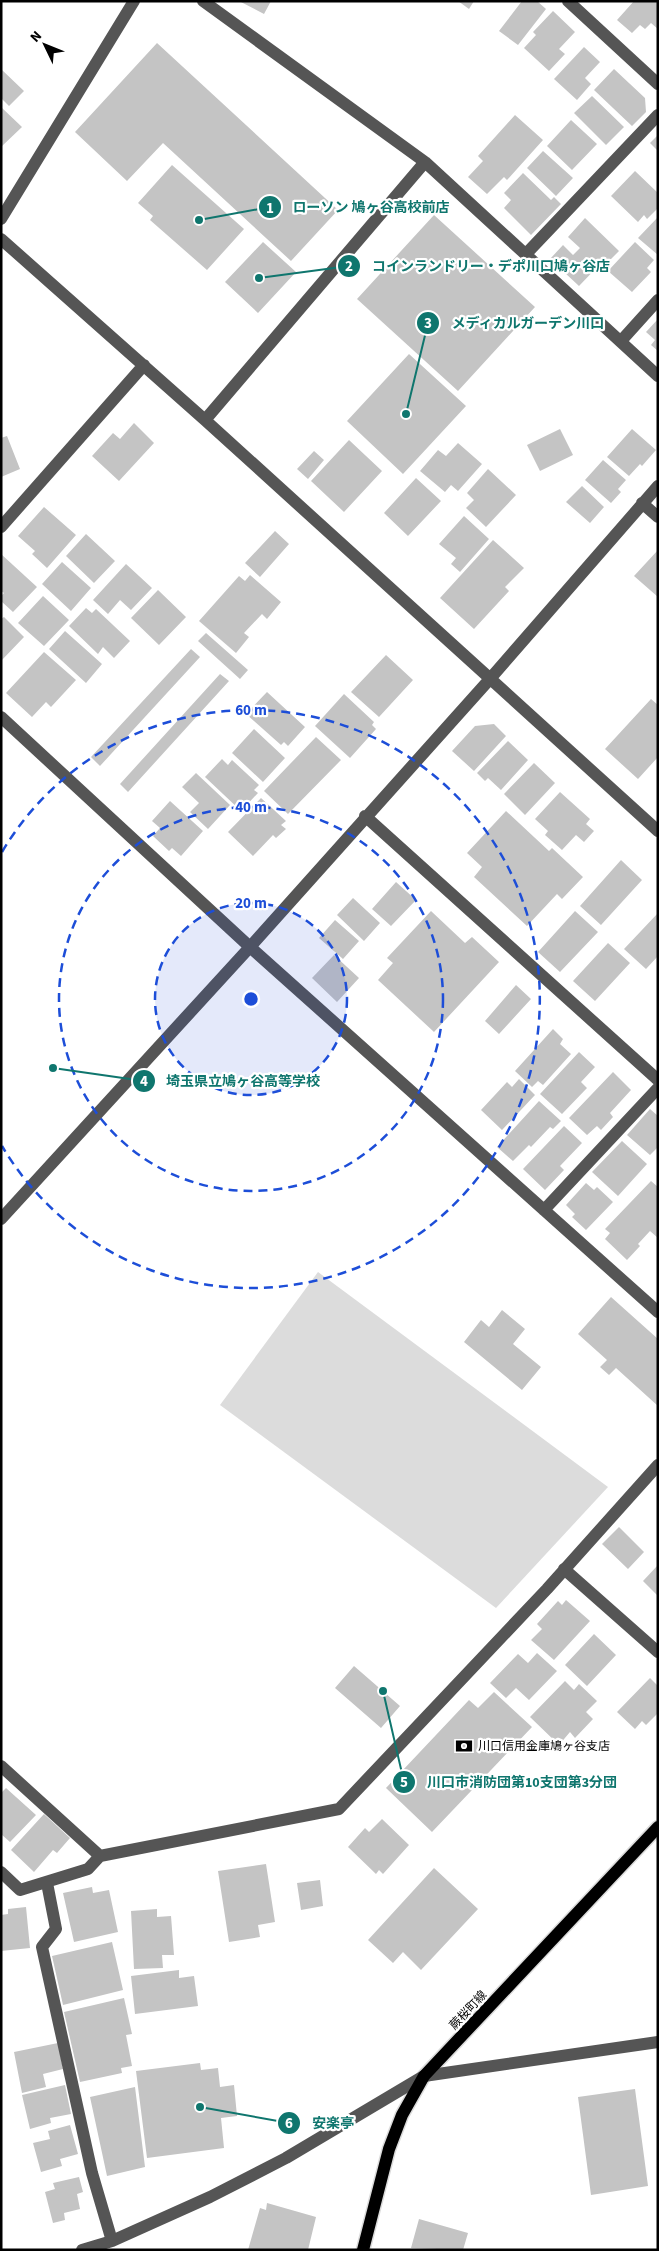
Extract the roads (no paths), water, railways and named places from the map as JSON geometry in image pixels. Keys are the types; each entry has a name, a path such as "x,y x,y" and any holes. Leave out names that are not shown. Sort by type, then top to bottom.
{"main road":[{"name":"蕨桜町線","path":"363,2250 389,2149 402,2115 424,2076 658,1827"}],"street":[{"path":"1,219 134,1"},
{"path":"203,1 425,162 658,376"},
{"path":"568,1 658,84"},
{"path":"526,254 658,114"},
{"path":"205,420 425,162"},
{"path":"1,239 144,365 489,680 658,831"},
{"path":"621,341 658,300"},
{"path":"1,527 144,365"},
{"path":"1,1220 250,947 365,816 489,680 658,486"},
{"path":"642,503 658,517"},
{"path":"1,717 250,947 658,1312"},
{"path":"365,816 658,1080"},
{"path":"544,1210 658,1088"},
{"path":"1,1872 20,1890 88,1869 100,1856 339,1809 564,1569 658,1465"},
{"path":"564,1569 658,1652"},
{"path":"1,1766 100,1856"},
{"path":"47,1883 56,1929 42,1947 92,2173 112,2241"},
{"path":"82,2250 112,2241 210,2196 286,2158 424,2076 658,2042"}],"place":[{"name":"ローソン 鳩ヶ谷高校前店","path":"199,220"},
{"name":"コインランドリー・デポ川口鳩ヶ谷店","path":"259,278"},
{"name":"メディカルガーデン川口","path":"406,414"},
{"name":"埼玉県立鳩ヶ谷高等学校","path":"53,1068"},
{"name":"川口市消防団第10支団第3分団","path":"383,1691"},
{"name":"川口信用金庫鳩ヶ谷支店","path":"464,1746"},
{"name":"安楽亭","path":"200,2107"}]}
